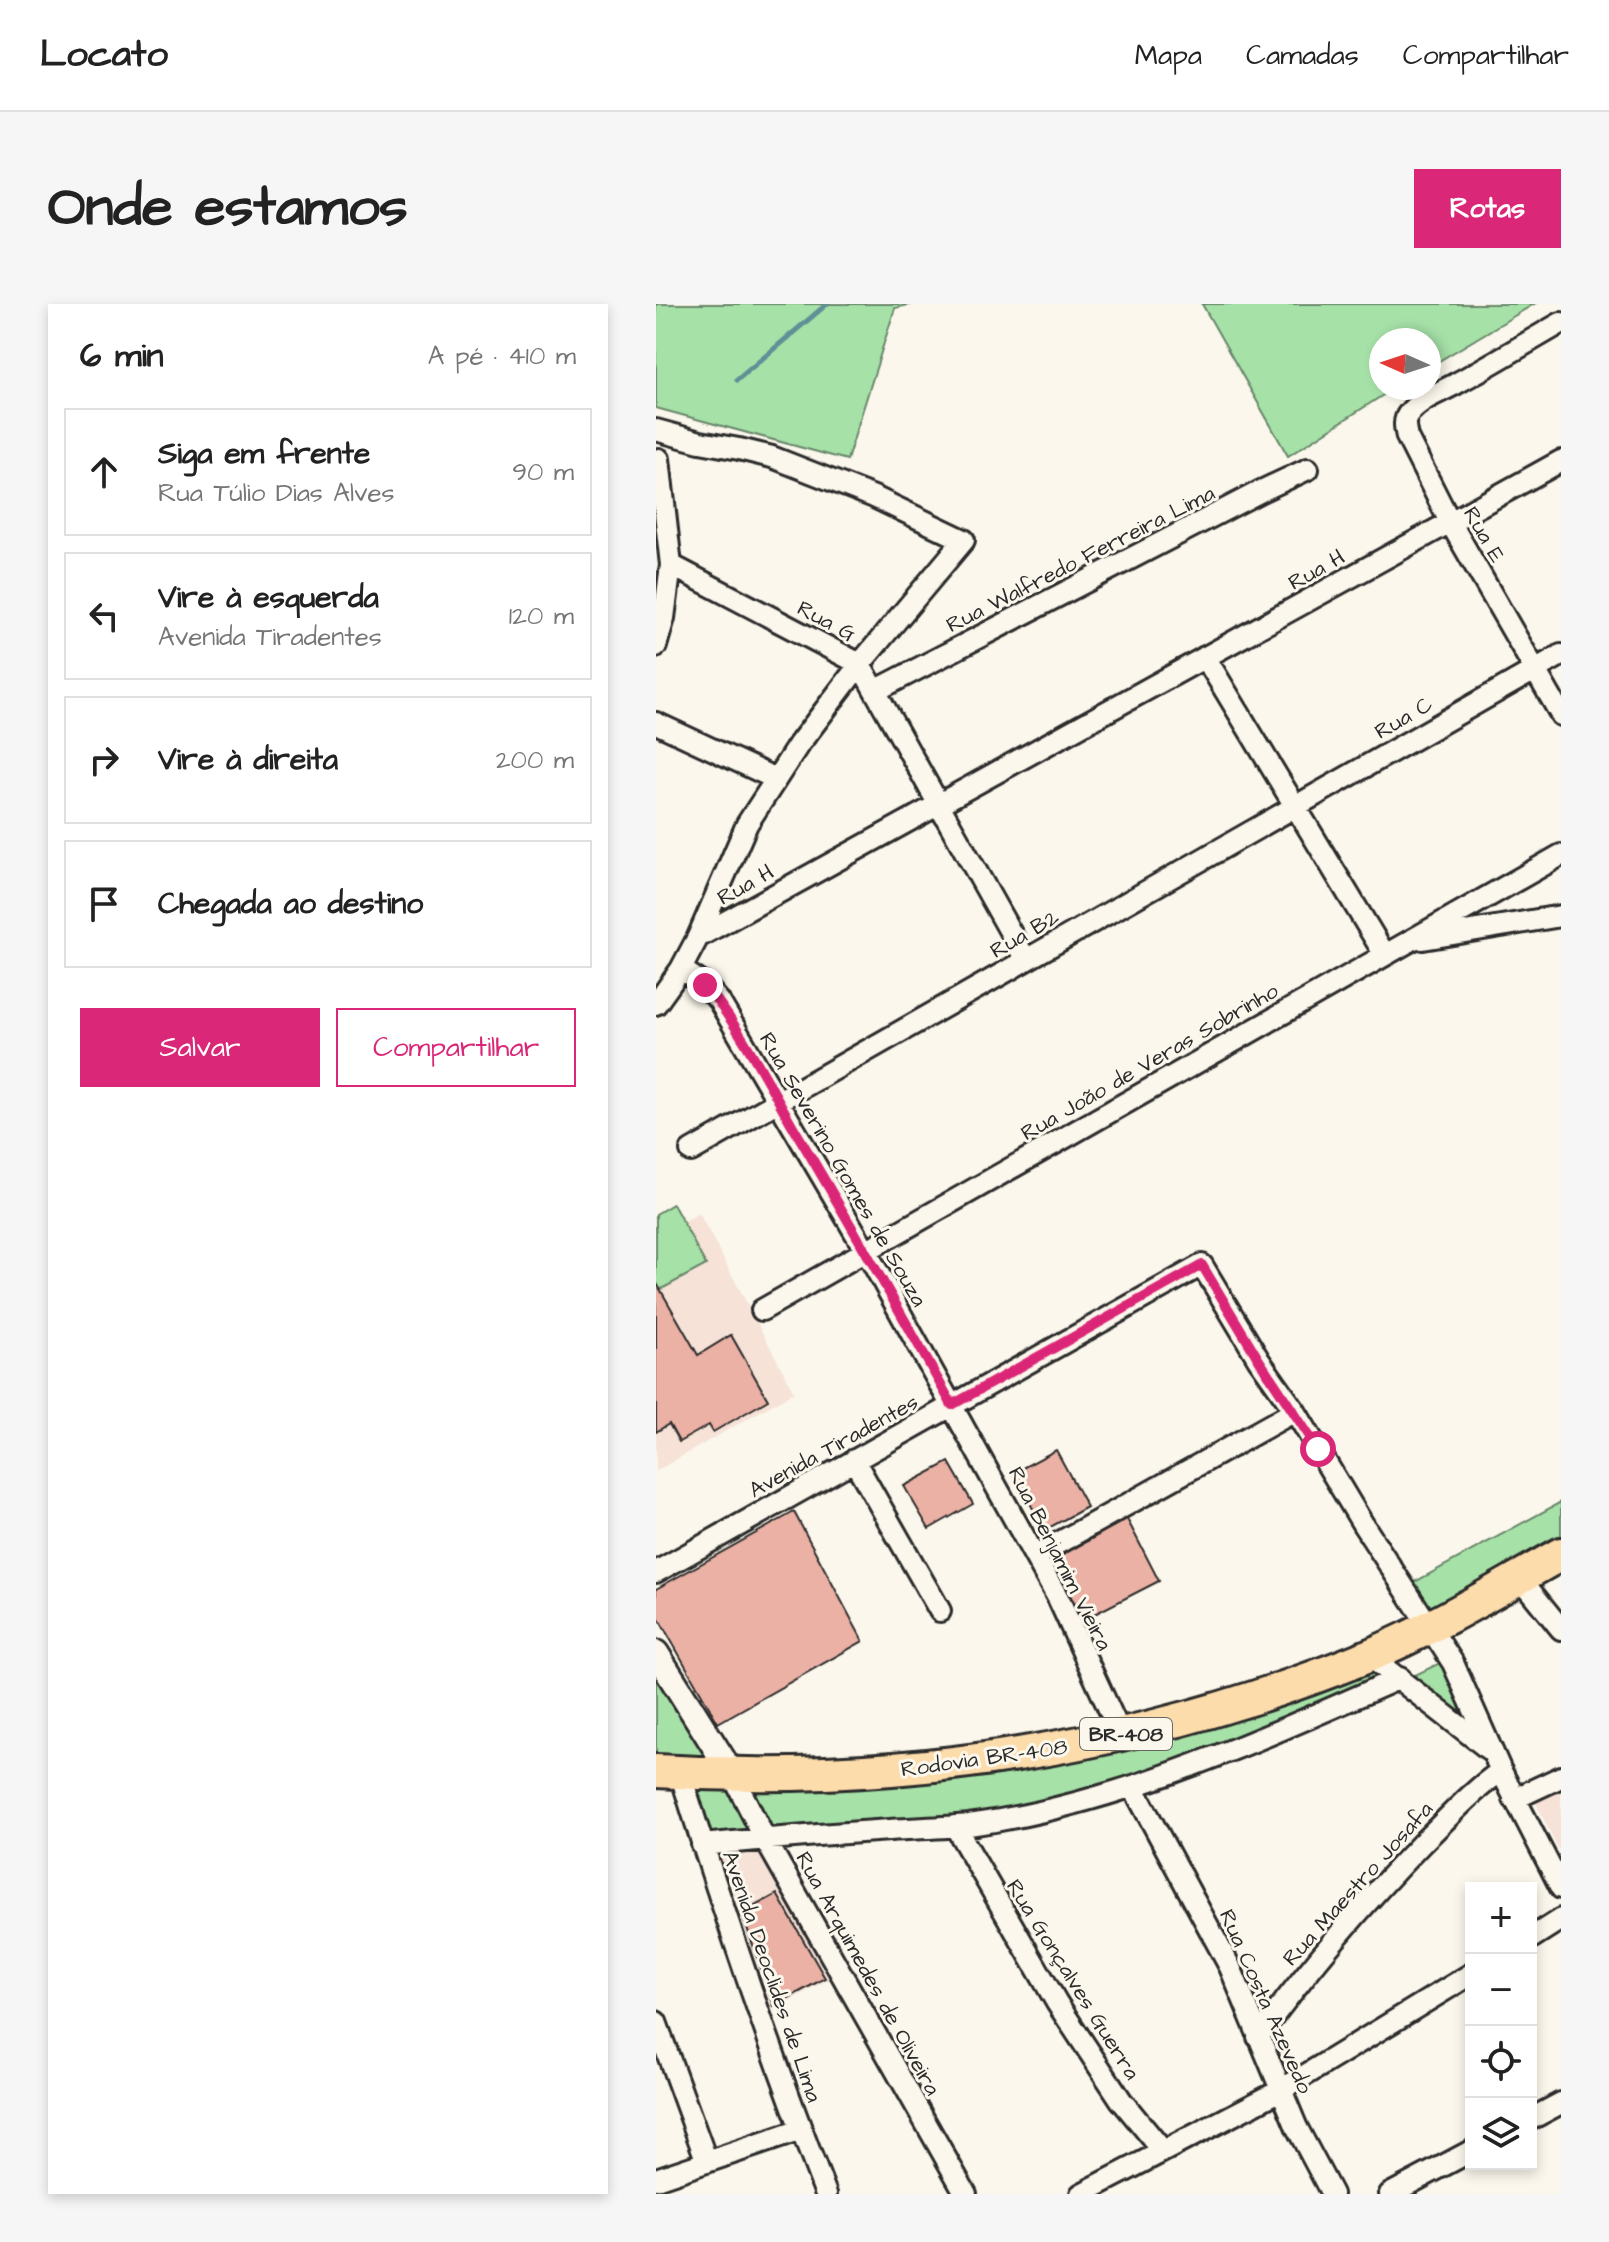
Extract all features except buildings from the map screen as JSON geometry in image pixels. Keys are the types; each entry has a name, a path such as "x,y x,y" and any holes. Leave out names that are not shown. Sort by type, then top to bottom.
{"main road":[{"name":"Rodovia BR-408","path":"668,1772 803,1775 928,1767 1028,1754 1121,1735 1220,1710 1368,1655 1429,1626 1561,1554"}],"street":[{"name":"Rua E","path":"1536,669 1450,522 1407,437 1406,418 1422,402 1561,323"},
{"path":"656,430 772,457 874,497 964,540 860,664 799,744 747,824 698,937 681,969 656,1004"},
{"path":"656,646 664,618 671,565 658,460 700,442"},
{"name":"Rua H","path":"1205,657 1561,461"},
{"name":"Rua Walfredo Ferreira Lima","path":"875,691 1308,469"},
{"name":"Rua G","path":"671,565 860,664 1026,960"},
{"path":"1561,655 1536,669 1561,715"},
{"path":"940,803 1205,657 1385,955"},
{"name":"Rua C","path":"1294,807 1536,669"},
{"path":"656,723 776,779"},
{"name":"Rua H","path":"698,937 940,803"},
{"name":"Rua B2","path":"691,1151 1294,807"},
{"name":"Rua João de Veras Sobrinho","path":"762,1310 1409,941 1559,860"},
{"path":"1409,941 1561,916"},
{"name":"Rua Severino Gomes de Souza","path":"681,969 705,985 719,1001 866,1251 952,1405"},
{"name":"Avenida Tiradentes","path":"656,1572 1202,1265 1259,1360 1295,1411"},
{"name":"Rua Benjamim Vieira","path":"952,1405 1059,1600 1121,1735"},
{"path":"1035,1556 1295,1411 1364,1526 1453,1663 1514,1799 1561,1888"},
{"path":"854,1460 940,1611"},
{"path":"1519,1577 1561,1629"},
{"path":"656,1653 732,1774"},
{"path":"1368,1655 1400,1678 1497,1762"},
{"path":"702,1845 955,1826 1029,1814 1179,1772 1400,1678"},
{"name":"Rua Maestro Josafa","path":"1258,2037 1302,1977 1350,1920 1468,1797 1497,1762"},
{"name":"Avenida Deoclides de Lima","path":"668,1772 702,1845 826,2194"},
{"name":"Rua Arquimedes de Oliveira","path":"732,1774 765,1839 966,2194"},
{"path":"1514,1799 1561,1777"},
{"name":"Rua Costa Azevedo","path":"1133,1787 1230,1967 1297,2128 1332,2194"},
{"name":"Rua Gonçalves Guerra","path":"955,1826 1057,2003 1121,2100 1163,2151"},
{"path":"1537,1934 1561,1919"},
{"path":"1081,2194 1281,2090 1465,1978"},
{"path":"656,2022 662,2055 707,2162"},
{"path":"1537,2116 1561,2103"},
{"path":"656,2179 801,2130"},
{"path":"1390,2194 1465,2154"}],"shaded area":[{"path":"673,1204 683,1222 699,1213 794,1392 656,1471 656,1214"},
{"path":"1561,1786 1561,1855 1534,1799"},
{"path":"758,1852 829,1979 773,2010 719,1855"}],"green space":[{"path":"656,304 913,304 895,308 847,460 656,408"},
{"path":"1202,304 1534,304 1441,360 1441,328 1369,328 1369,400 1375,400 1288,456"},
{"path":"673,1204 706,1265 656,1292 656,1214"},
{"path":"1561,1502 1561,1554 1436,1622 1411,1584"},
{"path":"1368,1655 1400,1678 1273,1733 1029,1814 702,1845 680,1772 928,1767"},
{"path":"1444,1661 1468,1708 1460,1713 1413,1676"},
{"path":"656,1664 718,1771 656,1769"}],"waterway":[{"path":"737,380 827,304"}],"route":[{"path":"705,985 719,1001 779,1101 952,1405 1202,1265 1259,1360 1318,1449"}]}
